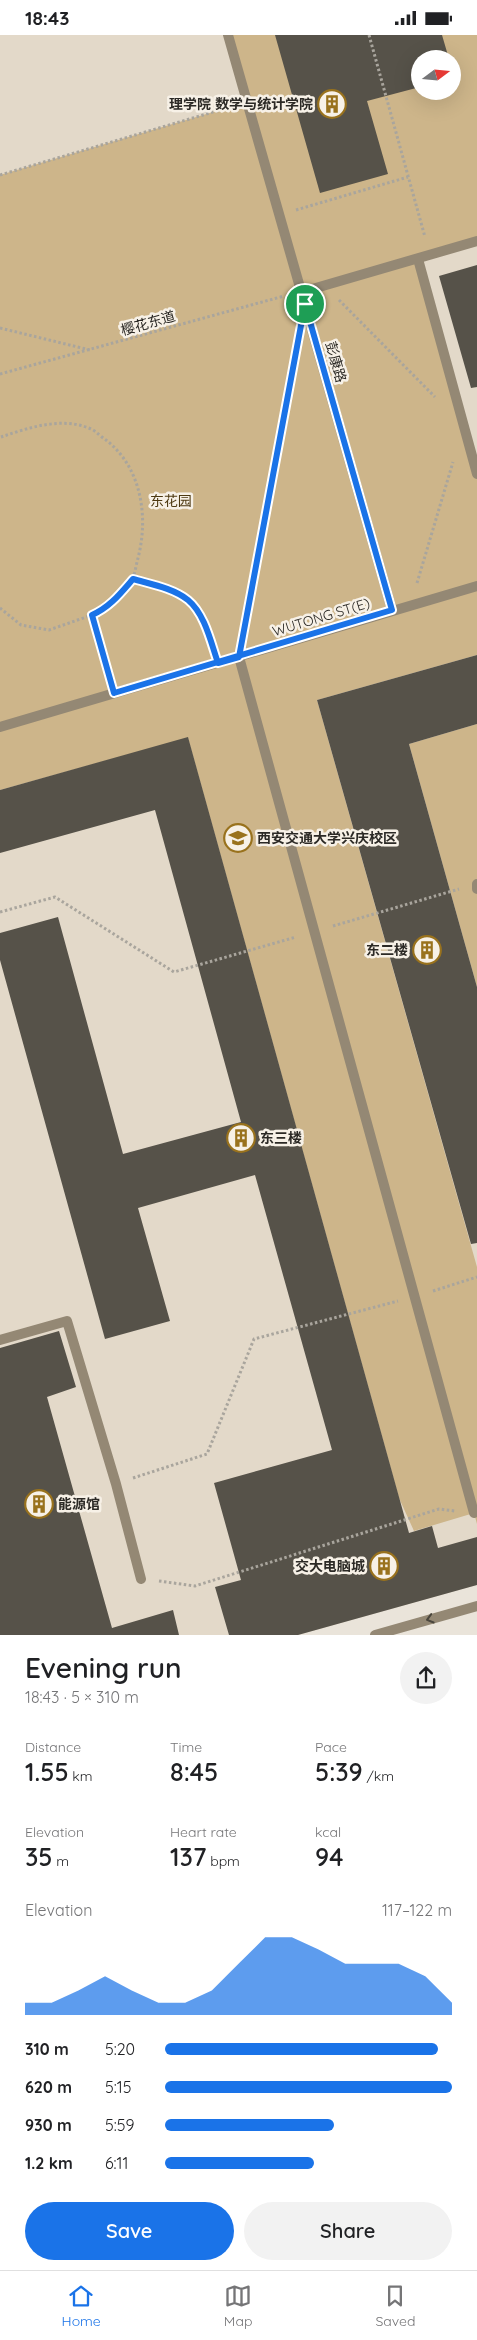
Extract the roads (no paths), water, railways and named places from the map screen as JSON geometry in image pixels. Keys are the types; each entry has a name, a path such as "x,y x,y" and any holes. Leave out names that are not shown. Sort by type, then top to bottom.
{"street":[{"name":"彭康路","path":"228,35 392,610"},
{"path":"302,292 477,241"},
{"path":"418,259 477,474"},
{"name":"WUTONG ST(E)","path":"0,727 477,586"},
{"path":"239,657 416,1296 474,1513"},
{"path":"0,1340 67,1321 116,1484 141,1579"},
{"path":"375,1635 477,1606"}],"place":[{"name":"理学院 数学与统计学院","path":"332,104"},
{"name":"西安交通大学兴庆校区","path":"238,838"},
{"name":"东二楼","path":"427,950"},
{"name":"东三楼","path":"241,1138"},
{"name":"能源馆","path":"39,1504"},
{"name":"交大电脑城","path":"384,1566"}],"park label":[{"name":"东花园","path":"171,501"}]}
